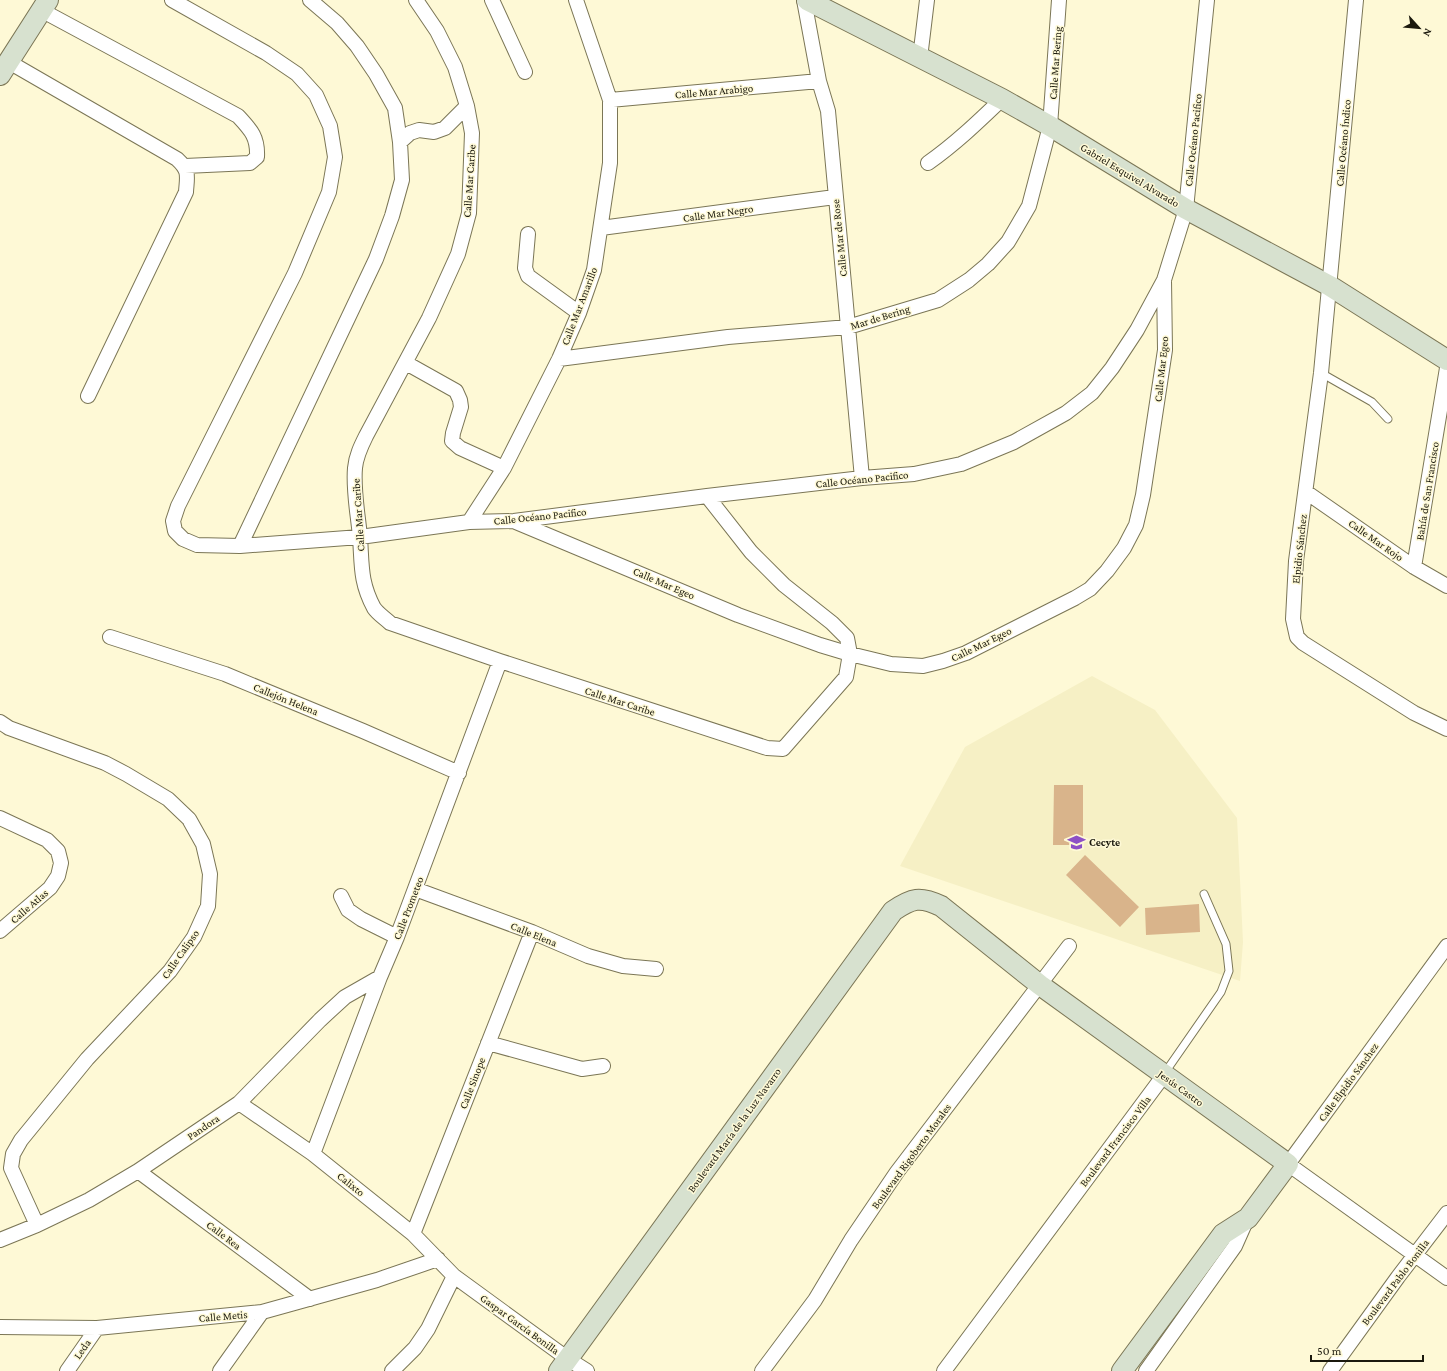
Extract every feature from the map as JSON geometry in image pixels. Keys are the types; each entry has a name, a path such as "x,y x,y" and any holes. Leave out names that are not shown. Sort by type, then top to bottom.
{"street":[{"name":"Calle Océano Pacifico","path":"172,0 266,53 297,74 316,94 330,126 335,157 329,192 295,273 178,506 173,521 175,531 183,539 197,545 240,546 360,537 469,522 514,521 707,496 862,478 914,474 961,464 1014,442 1066,413 1092,392 1112,368 1137,330 1164,280 1186,209 1207,0"},
{"path":"240,546 376,259 392,216 402,180 400,142 395,108 376,74 357,46 337,23 310,0"},
{"name":"Calle Mar Caribe","path":"416,0 437,31 455,67 467,106 472,133 469,213 458,254 429,318 359,451 355,466 355,499 360,537 361,573 375,610 390,623 500,661 767,748 783,749 846,677 850,654"},
{"path":"492,0 525,72"},
{"name":"Calle Mar Amarillo","path":"469,522 504,468 559,359 579,313 594,270 610,163 610,100 576,0"},
{"name":"Calle Mar de Rose","path":"804,0 819,81 828,111 862,478"},
{"name":"Gabriel Esquivel Alvarado","path":"807,0 1002,99 1050,126 1186,209 1330,286 1447,360"},
{"path":"920,58 927,0"},
{"name":"Calle Mar Bering","path":"1050,126 1059,0"},
{"name":"Calle Océano Índico","path":"1330,286 1356,0"},
{"path":"88,396 186,192 187,176 185,166 177,159 5,68 44,5 238,116 251,130 258,145 257,157 250,163 185,166"},
{"name":"Calle Mar Arabigo","path":"610,100 819,81"},
{"path":"928,163 946,150 975,125 1002,99"},
{"path":"400,142 410,133 418,130 434,132 445,128 467,106"},
{"name":"Mar de Bering","path":"559,359 728,336 848,327 938,300 969,280 988,264 1008,242 1029,206 1050,126"},
{"name":"Calle Mar Negro","path":"601,228 835,197"},
{"path":"528,234 524,268 528,276 579,313"},
{"name":"Calle Mar Egeo","path":"514,521 738,615 820,645 850,654 891,664 922,666 966,653 1090,589 1107,571 1124,548 1136,525 1143,495 1166,350 1164,280"},
{"name":"Elpidio Sánchez","path":"1330,286 1321,373 1296,561 1293,619 1297,637 1310,648 1414,713 1447,729"},
{"path":"406,363 456,391 460,400 461,408 452,441 460,448 504,468"},
{"name":"Bahía de San Francisco","path":"1414,566 1447,368"},
{"name":"Calle Mar Rojo","path":"1306,492 1414,566 1447,586"},
{"path":"707,496 751,552 778,580 832,623 847,638 850,654"},
{"name":"Callejón Helena","path":"110,637 225,674 363,731 459,773"},
{"name":"Calle Prometeo","path":"313,1154 380,977 397,937 500,661"},
{"name":"Calle Calipso","path":"0,722 9,728 105,763 168,799 188,818 203,844 210,874 208,906 190,943 170,971 87,1058 21,1140 13,1154 11,1168 37,1225"},
{"name":"Calle Atlas","path":"0,818 47,840 58,851 61,863 58,876 50,888 0,931"},
{"name":"Calle Elena","path":"415,889 532,932 595,958 623,966 656,969"},
{"path":"341,896 348,910 361,919 397,937"},
{"name":"Jesús Castro","path":"917,899 928,900 941,906 1040,985 1447,1278"},
{"name":"Boulevard María de la Luz Navarro","path":"563,1365 893,911 904,904 917,899"},
{"name":"Calle Sinope","path":"413,1234 532,932"},
{"name":"Boulevard Rigoberto Morales","path":"762,1371 815,1300 851,1240 897,1172 1069,946"},
{"name":"Calle Elpidio Sánchez","path":"1146,1371 1235,1246 1248,1218 1447,946"},
{"name":"Pandora","path":"0,1240 37,1225 89,1200 138,1171 239,1103 320,1020 345,997 380,977"},
{"path":"488,1043 582,1069 603,1066"},
{"name":"Boulevard Francisco Villa","path":"944,1371 1164,1075"},
{"name":"Calixto","path":"239,1103 313,1154 413,1234 454,1276"},
{"name":"Calle Rea","path":"138,1171 310,1299"},
{"name":"Boulevard Pablo Bonilla","path":"1330,1371 1398,1277 1447,1213"},
{"name":"Calle Elpidio Sánchez","path":"1122,1371 1223,1234 1248,1218"},
{"name":"Calle Metis","path":"0,1327 97,1328 262,1312 377,1280 438,1259"},
{"path":"392,1371 415,1348 428,1329 454,1276"},
{"name":"Gaspar García Bonilla","path":"454,1276 563,1365 587,1371"},
{"path":"220,1371 262,1312"},
{"name":"Leda","path":"67,1371 97,1328"}],"lane":[{"path":"1321,373 1372,402 1388,419"},
{"name":"Boulevard Francisco Villa","path":"1164,1075 1221,992 1229,971 1226,944 1204,894"}],"shaded area":[{"name":"Cecyte","path":"1092,676 1155,710 1237,818 1243,942 1240,981 900,866 965,747"}],"building":[{"path":"1054,785 1083,785 1083,845 1053,845"},
{"path":"1085,855 1139,907 1120,927 1066,875"},
{"path":"1199,904 1200,932 1146,935 1145,908"}],"place":[{"name":"Cecyte","path":"1076,842"}]}
